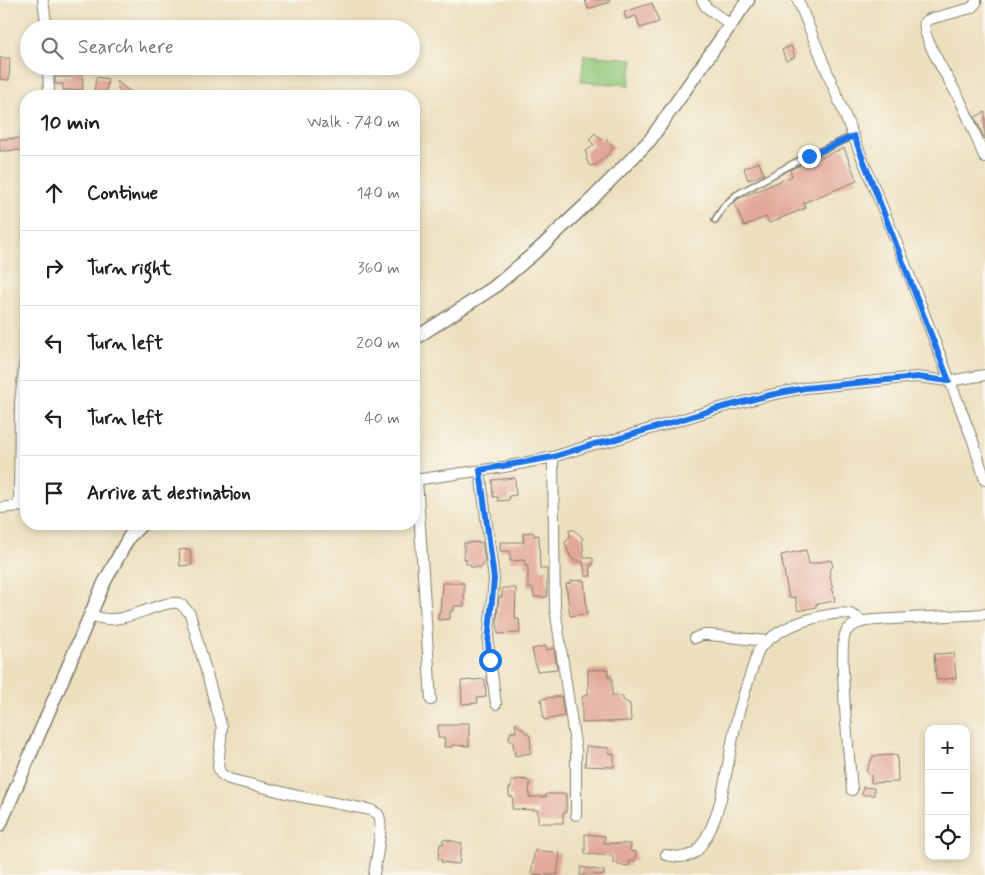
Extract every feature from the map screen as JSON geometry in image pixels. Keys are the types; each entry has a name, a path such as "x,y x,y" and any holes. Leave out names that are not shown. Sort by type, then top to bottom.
{"street":[{"path":"44,0 46,20"},
{"path":"702,0 706,7 731,25"},
{"path":"420,335 493,288 539,249 650,140 748,0"},
{"path":"798,0 854,136 973,441 985,480"},
{"path":"976,0 976,3 971,8 930,19 925,22 924,28 932,49 959,99 985,158"},
{"path":"48,75 48,90"},
{"path":"420,480 553,457 716,409 805,388 917,377 949,381 985,374"},
{"path":"553,457 556,608 576,750 576,815"},
{"path":"480,470 494,579 488,643 496,704"},
{"path":"0,508 20,507"},
{"path":"0,825 104,583 130,537 136,530"},
{"path":"419,530 431,700"},
{"path":"91,614 99,619 113,620 167,604 177,603 184,607 190,614 222,728 218,767 221,774 229,779 298,796 371,810 377,813 380,820 380,828 374,875"},
{"path":"666,855 678,858 693,854 700,848 706,837 723,789 736,719 759,649 766,641 795,623 836,613 850,614 863,621"},
{"path":"852,790 842,644 845,632 863,621 985,614"},
{"path":"695,638 702,635 710,635 766,641"}],"lane":[{"path":"714,220 736,194 794,163 854,136"}],"green space":[{"path":"584,55 633,59 629,85 581,82"}],"building":[{"path":"585,0 610,0 610,2 588,9"},
{"path":"652,3 659,22 640,28 636,16 626,19 624,12"},
{"path":"791,46 795,57 786,61 782,50"},
{"path":"0,58 10,58 9,80 0,79"},
{"path":"71,75 82,75 83,90 63,90 63,84 55,84 55,77 71,77"},
{"path":"96,77 108,79 107,90 94,90"},
{"path":"116,81 128,90 119,90"},
{"path":"985,112 985,140 975,117"},
{"path":"595,133 601,140 604,137 614,147 596,165 590,166 587,161 586,151 594,145 589,139"},
{"path":"20,138 20,150 0,151 0,139"},
{"path":"844,148 857,181 803,203 806,208 769,223 766,217 744,226 734,203 738,199 792,176 790,170 794,168"},
{"path":"759,162 764,174 748,180 744,168"},
{"path":"515,478 516,495 509,496 509,500 498,501 498,497 493,497 492,480"},
{"path":"569,530 574,530 582,537 584,558 593,558 593,565 590,565 591,576 585,576 583,562 574,560 570,556 565,543 570,536"},
{"path":"533,532 534,536 539,535 540,569 547,569 547,597 534,597 533,588 528,588 528,566 525,566 525,560 510,561 510,551 500,551 500,542 524,542 523,533"},
{"path":"482,542 485,563 482,563 482,567 471,567 470,564 466,564 466,559 464,559 464,543"},
{"path":"190,549 192,565 180,566 179,550"},
{"path":"806,550 809,564 831,560 833,566 829,571 835,601 816,604 816,607 798,611 795,597 789,598 781,555"},
{"path":"584,580 587,614 570,616 566,584 571,583 571,581"},
{"path":"442,583 464,583 464,606 454,606 454,611 450,611 450,619 438,620 438,613 440,613"},
{"path":"502,588 516,588 515,619 519,619 520,633 498,634 497,618"},
{"path":"546,646 547,650 554,648 557,669 537,671 532,649"},
{"path":"954,653 956,678 936,680 934,654"},
{"path":"608,669 608,677 612,677 612,695 623,696 623,700 630,704 631,721 582,723 582,697 588,694 588,670"},
{"path":"485,679 486,697 477,698 478,703 462,704 461,681"},
{"path":"561,696 564,716 544,720 541,699"},
{"path":"458,723 469,723 469,746 452,745 452,747 444,747 445,738 438,738 438,725 458,725"},
{"path":"515,723 530,736 531,753 515,756 513,742 509,740 509,736 511,732 516,732"},
{"path":"586,746 609,748 609,753 614,754 614,767 585,766"},
{"path":"897,755 898,782 871,783 871,776 866,771 873,756"},
{"path":"516,779 527,780 530,783 529,797 546,797 546,794 566,794 566,813 563,813 563,823 538,823 538,810 512,809 513,797 509,796 509,788 511,788 511,781 516,781"},
{"path":"863,787 874,788 874,795 862,795"},
{"path":"585,834 605,836 604,843 631,844 630,851 636,852 635,861 630,861 629,866 618,865 618,863 613,863 613,856 585,854"},
{"path":"443,839 462,843 459,864 441,862 442,860 438,859 440,844 443,844"},
{"path":"535,850 560,853 557,875 531,874"},
{"path":"581,867 604,871 604,875 580,875"}],"route":[{"path":"490,660 488,643 489,616 494,579 480,470 553,457 716,409 805,388 917,377 949,381 854,136 809,156"}]}
